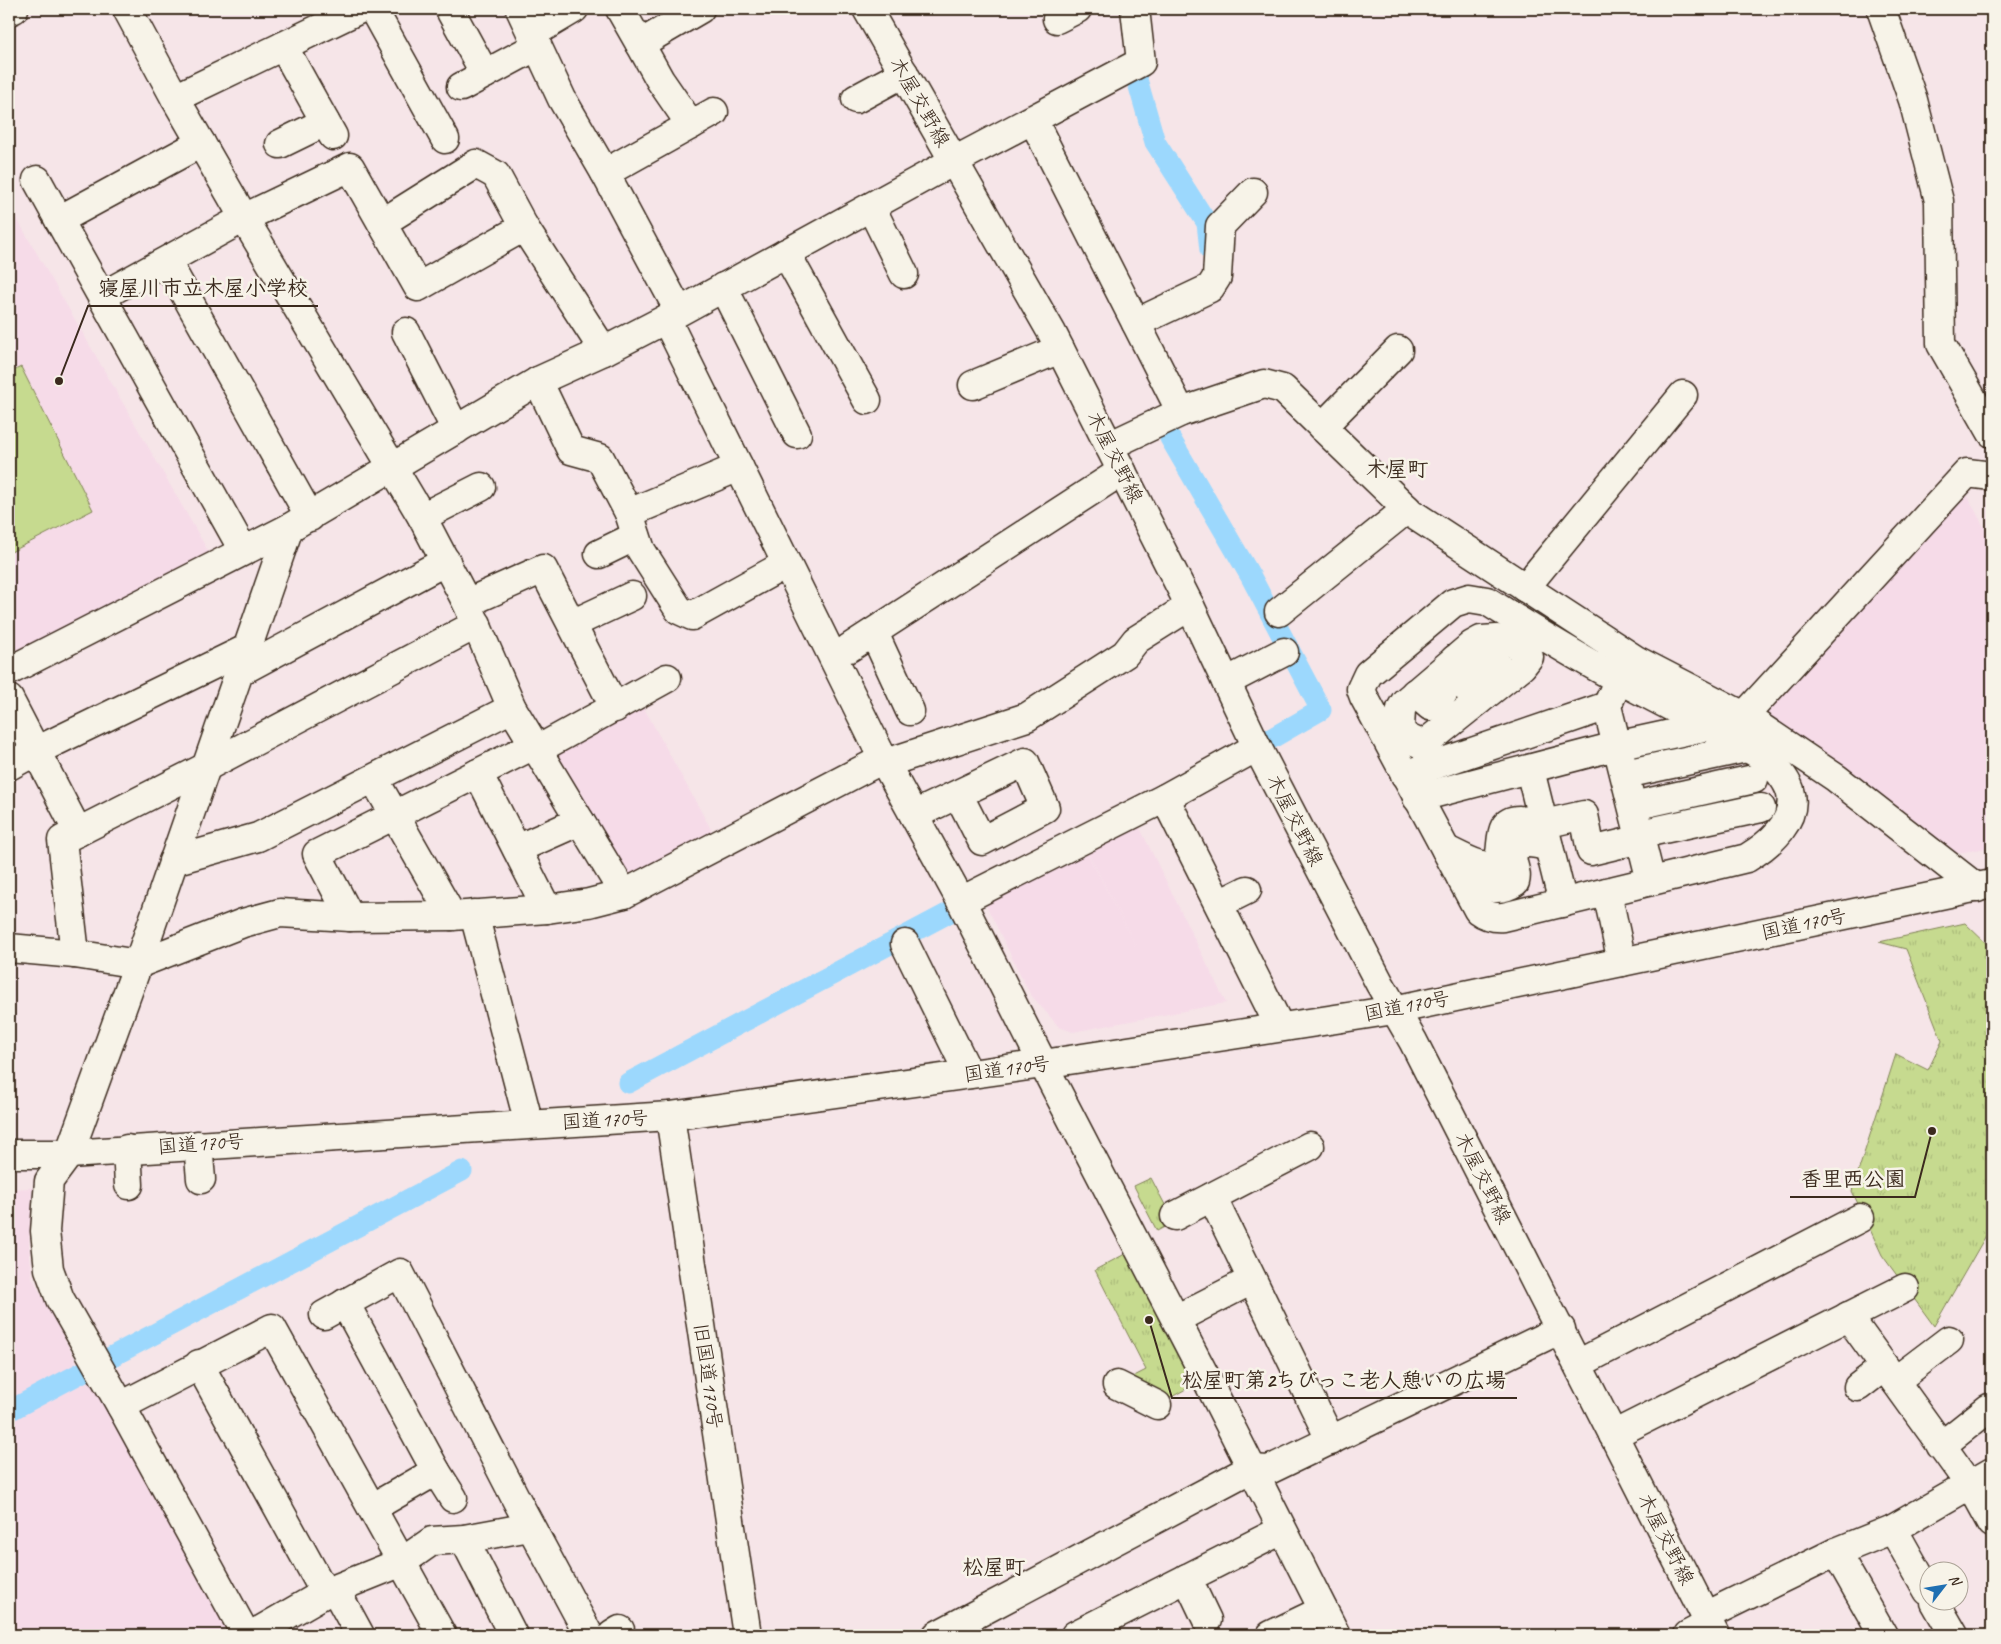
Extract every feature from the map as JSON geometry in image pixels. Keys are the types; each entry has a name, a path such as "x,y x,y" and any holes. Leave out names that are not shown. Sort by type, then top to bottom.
{"main road":[{"path":"9,11 14,9"},
{"path":"127,9 200,143 422,517 472,613 512,708 624,894"},
{"path":"175,98 360,9"},
{"path":"373,9 445,139"},
{"path":"520,9 532,44 605,173 673,315 738,468 786,564 921,812 961,901 1043,1064 1176,1319 1250,1469 1336,1635"},
{"path":"461,87 532,44 574,9"},
{"path":"620,9 660,80 691,125"},
{"path":"640,44 700,9"},
{"name":"木屋交野線","path":"867,9 1060,348 1190,606 1257,746 1394,1010 1413,1041 1561,1329 1704,1628"},
{"path":"9,671 300,522 538,381 604,351 673,315 726,294 959,170 1034,120 1141,62 1135,9"},
{"path":"1881,9 1913,100 1939,201 1941,344 1992,434"},
{"path":"451,12 485,74"},
{"path":"280,144 329,129 283,46"},
{"path":"856,99 904,73"},
{"path":"605,173 714,112"},
{"path":"1034,120 1181,412"},
{"path":"59,220 200,143"},
{"path":"382,223 476,164 496,175 524,227 604,351"},
{"path":"102,296 244,218 350,167 418,287 524,227"},
{"path":"37,180 243,550"},
{"path":"1136,323 1210,288 1217,277 1220,226 1253,192"},
{"path":"874,214 904,274"},
{"path":"789,259 867,400"},
{"path":"167,262 300,522 244,659 138,964 69,1154 49,1181 45,1231 48,1269 60,1299 121,1406 246,1635"},
{"path":"726,294 797,434"},
{"path":"406,332 456,430"},
{"path":"973,385 1060,348"},
{"path":"1322,428 1398,350"},
{"path":"538,381 571,450 600,458 633,524 641,550 679,610 692,616 786,564"},
{"path":"1109,446 1181,412 1264,384 1283,389 1407,509 1636,660 1744,716 1836,778 1985,886"},
{"path":"1525,588 1683,394"},
{"path":"599,554 633,524 738,468"},
{"path":"849,648 1122,471"},
{"path":"1744,716 1967,473 1992,476"},
{"path":"422,517 480,487"},
{"path":"1279,612 1407,509"},
{"path":"9,766 36,751 244,659 446,561"},
{"path":"75,954 62,840 206,767 472,613 543,569 615,708"},
{"path":"572,624 632,596"},
{"path":"1537,646 1487,601 1469,598 1453,603 1368,674 1361,689 1364,698 1478,910 1490,917 1504,917 1747,858 1762,849 1788,819 1792,802 1789,789 1779,772 1767,760 1708,726 1618,679 1537,646 1497,638 1481,640 1455,659 1405,702 1401,709 1400,730 1406,737 1423,745 1508,678 1537,646"},
{"path":"9,948 75,954 138,964 243,923 280,913 350,917 463,915 547,909 589,903 624,894 891,760 1027,717 1125,654 1136,640 1190,606"},
{"path":"874,633 910,711"},
{"path":"1226,682 1284,652"},
{"path":"1455,659 1468,675 1491,657 1508,678"},
{"path":"350,917 317,854 478,773 536,748 615,708 667,678"},
{"path":"1618,679 1607,706 1652,881"},
{"path":"1415,694 1430,706 1437,704 1448,685 1462,683 1478,701"},
{"path":"9,699 78,832"},
{"path":"1411,786 1607,706"},
{"path":"173,861 258,837 512,708"},
{"path":"1411,786 1530,770 1616,746 1708,726"},
{"path":"961,901 1165,798 1257,746"},
{"path":"1625,774 1746,748"},
{"path":"1530,770 1563,902"},
{"path":"478,773 547,909"},
{"path":"374,779 395,814 463,915 529,1124"},
{"path":"1633,806 1754,780"},
{"path":"921,812 958,794"},
{"path":"1165,798 1280,1027"},
{"path":"1461,878 1500,890 1507,888 1515,882 1517,874 1513,862 1515,852 1520,844 1546,835 1584,815 1591,851 1642,842 1760,808"},
{"path":"1446,850 1482,865 1492,864 1499,858 1502,850 1501,836 1504,826 1511,821 1521,819 1546,835"},
{"path":"517,849 580,821"},
{"name":"国道170号","path":"9,1154 69,1154 198,1144 670,1116 1043,1064 1394,1010 1985,886"},
{"path":"1218,904 1247,890"},
{"path":"1607,892 1622,962"},
{"path":"905,944 970,1074"},
{"name":"旧国道170号","path":"670,1116 747,1635"},
{"path":"198,1144 201,1179"},
{"path":"1175,1216 1310,1146"},
{"path":"127,1149 129,1185"},
{"path":"1212,1197 1330,1440"},
{"path":"1578,1364 1860,1218"},
{"path":"453,1498 335,1309 400,1273 530,1527 589,1635"},
{"path":"1176,1319 1252,1280"},
{"path":"1613,1435 1905,1288"},
{"path":"1848,1316 1941,1446 1980,1478 1992,1523"},
{"path":"121,1406 199,1364 272,1328 442,1635"},
{"path":"951,1632 1250,1469 1270,1470 1561,1329"},
{"path":"1858,1387 1889,1374 1949,1340"},
{"path":"199,1364 330,1591 360,1635"},
{"path":"1116,1385 1157,1405"},
{"path":"1941,1446 1989,1408"},
{"path":"372,1508 436,1471"},
{"path":"1704,1628 1836,1552 1893,1529 1980,1478"},
{"path":"252,1635 330,1591 402,1562 432,1541 464,1539 530,1527"},
{"path":"1893,1529 1918,1573"},
{"path":"1075,1635 1282,1530"},
{"path":"464,1539 513,1635"},
{"path":"1836,1552 1883,1635"},
{"path":"1187,1578 1207,1620"},
{"path":"1271,1635 1323,1610"},
{"path":"1941,1612 1954,1635"}],"shaded area":[{"path":"9,205 211,556 9,658"},
{"path":"1963,487 1992,543 1992,810 1987,815 1992,847 1947,855 1752,712"},
{"path":"640,701 718,842 630,882 551,750"},
{"path":"1137,822 1226,1003 1073,1032 1059,1027 1030,994 985,903 1086,850 1139,952 1086,849"},
{"path":"33,1188 29,1244 32,1277 78,1365 94,1379 233,1635 9,1635 9,1189"}],"green space":[{"path":"21,367 93,510 9,553 9,373"},
{"path":"1965,923 1992,949 1992,1225 1934,1326 1882,1255 1852,1191 1896,1054 1928,1070 1942,1041 1906,949 1879,942"},
{"path":"1151,1178 1174,1222 1157,1231 1134,1186"},
{"path":"1140,1246 1206,1378 1157,1405 1117,1385 1146,1370 1095,1270"}],"waterway":[{"path":"1136,76 1155,142 1207,223 1210,250"},
{"path":"1170,438 1251,577 1321,710 1244,754"},
{"path":"628,1083 975,899"},
{"path":"9,1411 462,1171"}],"place":[{"name":"寝屋川市立木屋小学校","path":"59,381"},
{"name":"香里西公園","path":"1932,1131"},
{"name":"松屋町第2ちびっこ老人憩いの広場","path":"1149,1320"}],"district":[{"name":"木屋町","path":"1397,469"},
{"name":"松屋町","path":"994,1567"}]}
